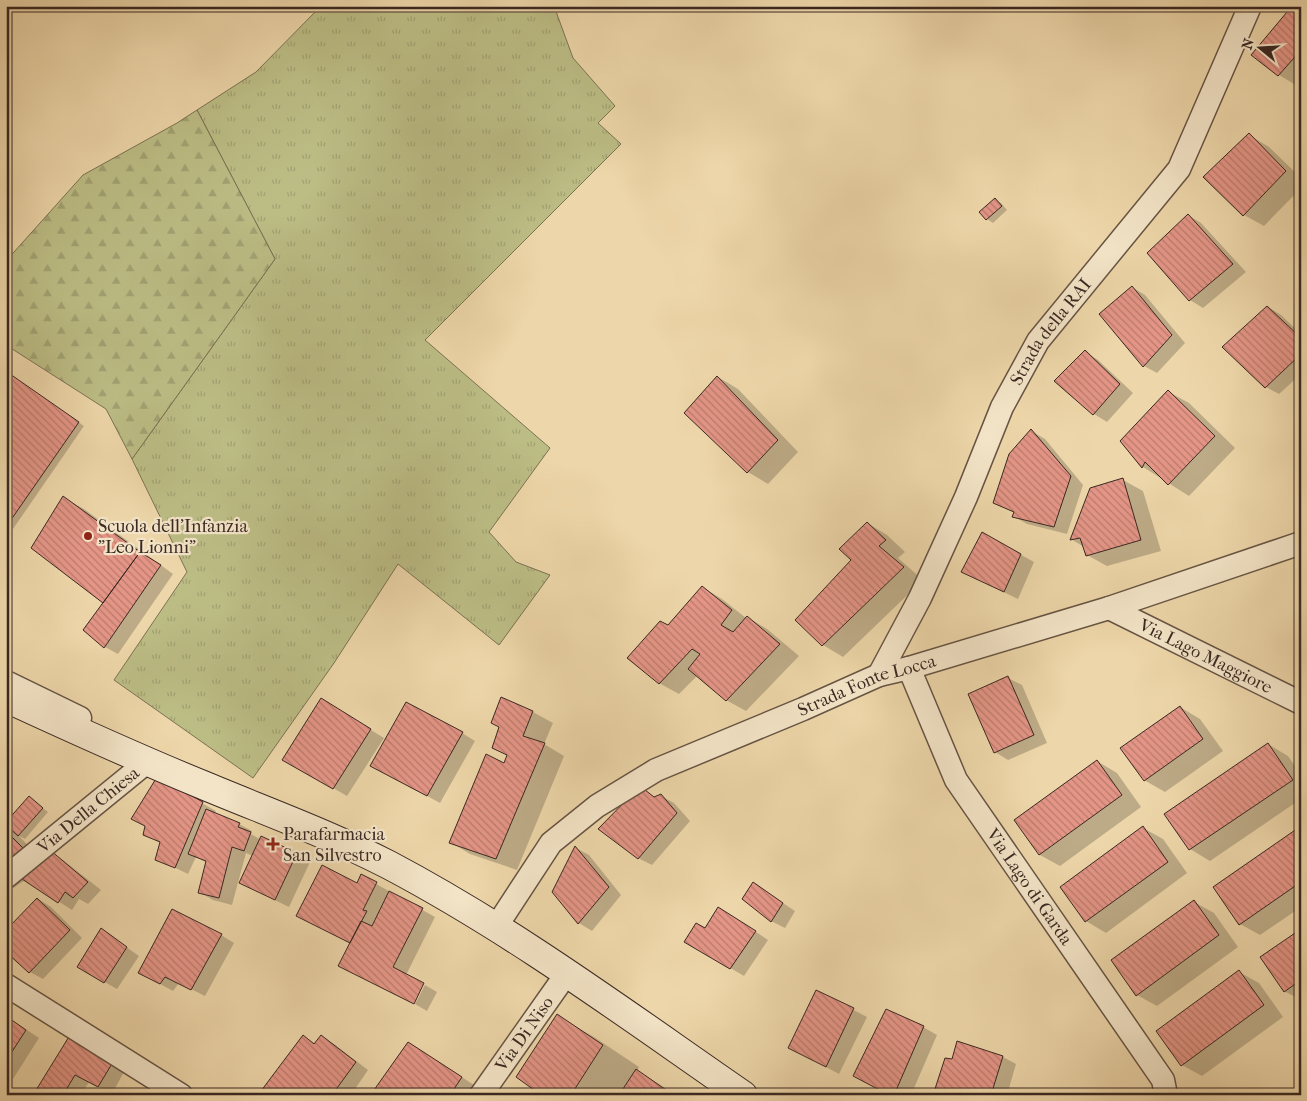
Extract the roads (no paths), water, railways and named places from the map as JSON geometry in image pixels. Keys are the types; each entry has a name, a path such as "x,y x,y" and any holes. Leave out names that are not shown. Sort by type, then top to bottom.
{"street":[{"name":"Strada della RAI","path":"879,675 920,598 966,497 1002,406 1038,341 1179,169 1250,6"},
{"name":"Strada Fonte Locca","path":"496,927 551,843 597,806 656,770 879,675 909,668 1110,608 1301,543"},
{"name":"Via Lago Maggiore","path":"1110,608 1301,703"},
{"name":"Via Lago di Garda","path":"909,668 956,780 1163,1080 1166,1095"},
{"path":"6,682 97,726 95,730"},
{"path":"6,698 146,762 330,838 387,864 445,895 567,973 743,1095"},
{"name":"Via Della Chiesa","path":"6,878 146,762"},
{"name":"Via Di Niso","path":"481,1095 567,973"},
{"path":"6,984 181,1095"}],"place":[{"name":"Scuola dell'Infanzia \"Leo Lionni\"","path":"88,536"},
{"name":"Parafarmacia San Silvestro","path":"273,844"}]}
